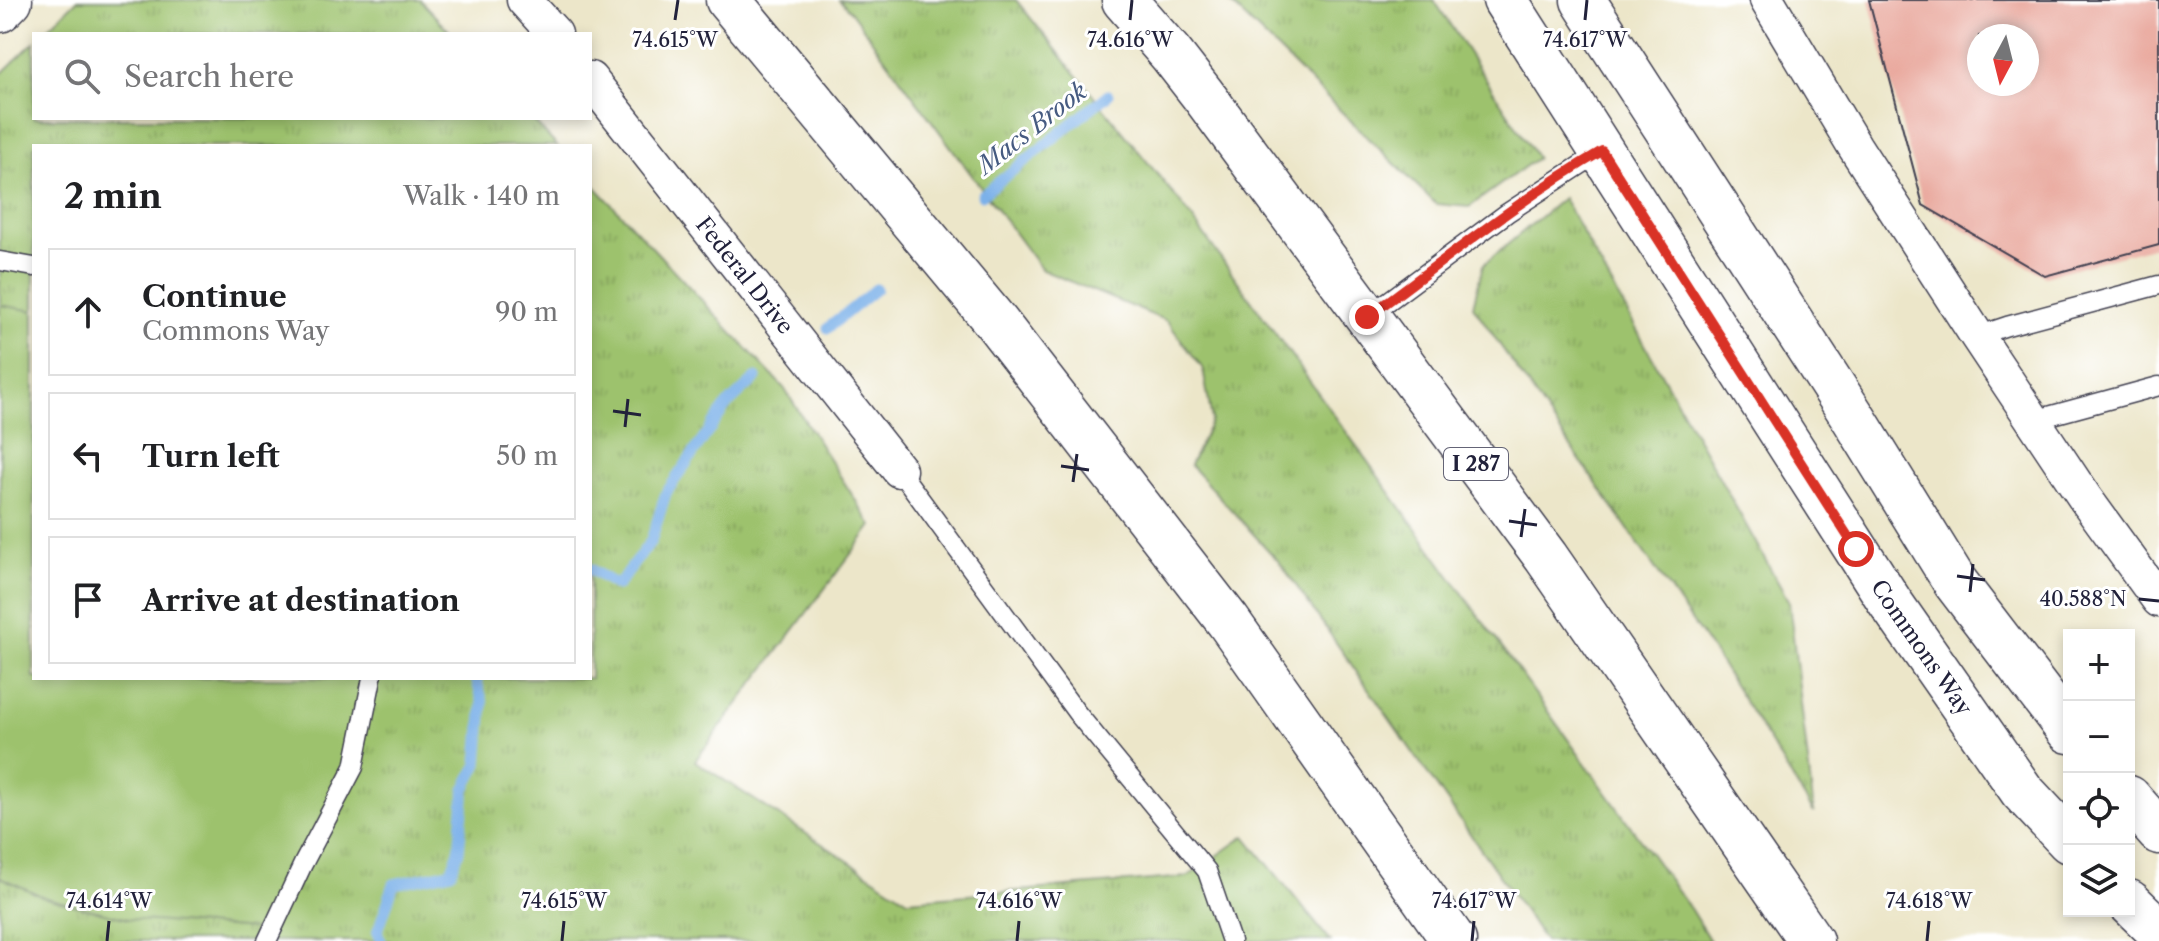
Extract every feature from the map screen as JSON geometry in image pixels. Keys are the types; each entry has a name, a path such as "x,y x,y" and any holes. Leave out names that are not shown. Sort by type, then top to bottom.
{"main road":[{"path":"0,10 10,0"},
{"path":"728,0 996,322 1228,621 1454,941"},
{"name":"I 287","path":"1124,0 1195,85 1546,557 1811,941"},
{"name":"Commons Way","path":"1505,0 1890,602 2022,791 2063,835"},
{"path":"1583,0 1853,417 1955,582 2063,723"},
{"path":"2135,805 2159,832"},
{"path":"2135,908 2159,931"}],"street":[{"path":"524,0 553,32"},
{"path":"1767,0 1855,147 1977,336 2085,498 2159,600"},
{"name":"Federal Drive","path":"592,82 899,470"}],"lane":[{"path":"1367,317 1507,213 1602,151"},
{"path":"0,261 32,267"},
{"path":"1977,336 2159,285"},
{"path":"2034,420 2159,386"},
{"path":"899,470 1077,713 1207,871 1231,941"},
{"path":"267,941 354,767 372,680"}],"green space":[{"path":"77,0 420,0 450,32 44,32"},
{"path":"839,0 1016,0 1184,207 1691,910 1710,941 1545,941 1281,564 1190,465 1212,420 1203,369 1167,321 1042,270"},
{"path":"1227,0 1434,0 1537,158 1469,207 1436,204"},
{"path":"32,44 32,120 533,120 555,144 32,144 32,680 592,680 592,183 784,388 872,526 695,761 908,900 1187,877 1245,836 1330,941 0,941 0,75"},
{"path":"1563,198 1789,602 1814,813 1716,656 1473,306 1483,265"},
{"path":"0,305 32,311 32,680 362,680 352,756 266,930 128,919 46,898 0,877"}],"building":[{"path":"1869,0 2159,0 2159,245 2045,276 1923,205"}],"waterway":[{"name":"Macs Brook","path":"982,195 1108,95"},
{"name":"Macs Brook","path":"828,328 876,289"},
{"name":"Macs Brook","path":"592,570 617,586 651,541 666,493 726,406 756,378"},
{"name":"Macs Brook","path":"381,941 377,933 394,884 451,872 459,851 465,789 478,764 483,703 477,680"}],"route":[{"path":"1367,317 1507,213 1602,151 1856,549"}]}
